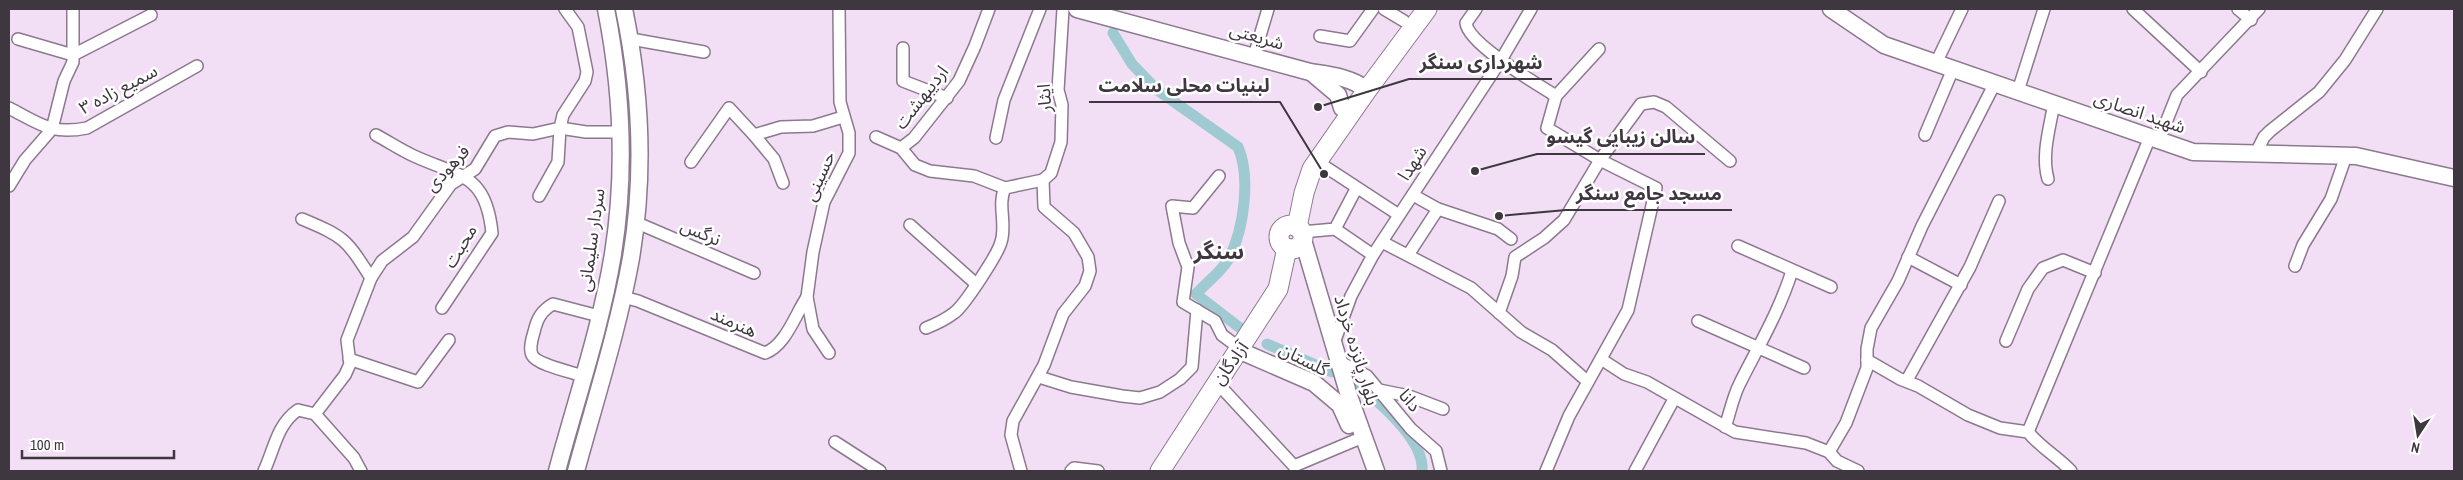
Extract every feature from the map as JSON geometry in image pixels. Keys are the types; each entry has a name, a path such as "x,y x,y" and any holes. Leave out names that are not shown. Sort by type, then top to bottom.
{"main road":[{"path":"1295,237 1304,166 1342,108 1363,87 1427,9"},
{"path":"1295,237 1304,193 1318,162 1409,15"},
{"name":"آزادگان","path":"1168,471 1243,351 1284,292 1295,237"},
{"name":"آزادگان","path":"1160,471 1214,384 1243,351"}],"street":[{"path":"9,186 25,160 52,129 73,55 72,9"},
{"path":"539,196 558,162 560,128 563,115 585,81 587,72 578,27 565,9"},
{"name":"سردار سلیمانی","path":"557,471 599,316 613,253 622,132 612,42 606,9"},
{"path":"576,471 623,297 635,222 640,132 631,39 624,9"},
{"name":"حسینی","path":"807,297 813,252 824,202 849,153 849,133 840,102 839,9"},
{"name":"اردیبهشت","path":"901,148 914,138 959,81 989,9"},
{"path":"996,138 1004,100 1040,9"},
{"name":"ایثار","path":"1043,180 1051,173 1061,142 1062,105 1058,90 1064,9"},
{"name":"شریعتی","path":"1076,9 1118,14 1254,56 1310,72 1335,76 1363,87"},
{"path":"1254,56 1268,9"},
{"path":"1320,36 1350,41 1373,9"},
{"path":"1384,9 1409,15"},
{"path":"1476,9 1466,23 1466,29 1501,60 1556,96"},
{"name":"شهدا","path":"1334,343 1351,296 1373,255 1501,60 1531,9"},
{"name":"شهید انصاری","path":"1831,9 1884,45 2193,152 2356,156 2454,178"},
{"path":"1936,63 1962,9"},
{"path":"2018,91 2044,9"},
{"path":"2133,9 2201,72"},
{"path":"2238,9 2250,20"},
{"path":"2028,432 2154,138 2177,95 2259,9"},
{"path":"2255,155 2264,137 2304,106 2331,77 2345,60 2377,9"},
{"path":"18,38 73,55 151,14"},
{"path":"631,39 704,52"},
{"path":"903,48 903,81 947,98"},
{"path":"1546,471 1569,416 1628,310 1656,188 1600,160 1547,128 1556,96 1599,49"},
{"name":"سمیع زاده ۳","path":"52,129 68,132 87,128 197,66"},
{"path":"1925,135 1942,89 1953,69"},
{"name":"شریعتی","path":"1310,72 1338,95 1342,108"},
{"path":"1829,452 1846,423 1867,368 1871,328 1952,169 1964,140 1995,83"},
{"path":"1499,313 1512,276 1515,257 1544,238 1564,220 1600,160 1641,104 1654,102 1666,107 1730,161"},
{"path":"2048,178 2045,169 2046,149 2054,103"},
{"path":"9,108 52,129"},
{"path":"691,162 729,108 774,159 783,182"},
{"path":"754,135 780,127 813,126 844,117"},
{"path":"560,128 586,132 622,132"},
{"name":"فرهودی","path":"316,414 345,375 350,364 347,340 371,278 382,261 413,237 451,184 475,169 495,136 508,132 533,134 560,128"},
{"path":"376,136 414,156 464,176"},
{"path":"876,137 901,148 915,164 930,171 974,176 1005,188 1043,180 1044,207 1074,233 1088,257 1090,271 1085,286 1063,314 1038,377 1013,421 1011,435 1021,471"},
{"path":"2295,266 2303,245 2331,199 2346,156"},
{"path":"1318,162 1356,189 1399,215"},
{"name":"محبت","path":"442,308 492,233 488,205 475,185 464,176"},
{"path":"1219,176 1193,208 1172,206 1179,243 1188,267 1183,302 1215,321 1222,336 1243,351"},
{"path":"926,328 956,312 1001,242 1004,223 1002,195 1005,188"},
{"path":"1335,229 1356,189"},
{"path":"1413,194 1438,209 1498,229 1511,239"},
{"path":"1907,380 1961,285 1999,201"},
{"path":"1408,255 1438,209"},
{"path":"302,219 339,235 350,245 371,278"},
{"name":"نرگس","path":"635,222 754,273"},
{"path":"910,225 975,283"},
{"path":"1295,237 1335,229 1373,255"},
{"name":"بلوار پانزده خرداد","path":"1295,237 1334,343 1348,396 1376,471"},
{"path":"1382,242 1472,288 1521,332 1552,350 1587,381"},
{"path":"1738,246 1831,287"},
{"path":"1908,257 1961,285"},
{"path":"2006,341 2028,289 2043,268 2062,260 2095,273"},
{"path":"1725,427 1739,385 1759,349 1784,294 1792,271"},
{"name":"هنرمند","path":"623,297 638,301 765,353 773,350 783,338 807,297"},
{"path":"807,297 814,329 829,353"},
{"path":"583,376 539,362 532,355 531,344 536,322 543,310 553,304 599,316"},
{"path":"1038,377 1081,389 1122,396 1140,398 1160,392 1180,380 1192,367 1198,310"},
{"path":"1698,321 1804,368"},
{"path":"349,359 418,382 449,340"},
{"name":"گلستان","path":"1243,351 1314,383 1340,405"},
{"path":"1601,360 1624,374 1647,382 1734,432 1806,443 1829,452 1836,466 1858,471"},
{"path":"1867,360 1900,379 1907,380 1968,415 2000,428 2028,432 2040,447 2064,463 2071,471"},
{"name":"دانا","path":"1340,362 1367,376 1411,429 1436,451 1441,471"},
{"path":"1222,387 1294,466 1356,440"},
{"path":"1379,390 1409,396 1442,409"},
{"path":"1635,471 1674,399"},
{"name":"بلوار پانزده خرداد","path":"1340,405 1356,440 1367,471"},
{"path":"264,471 274,451 282,425 298,410 316,414 354,458 361,471"},
{"path":"835,442 880,471"},
{"path":"1071,471 1074,468 1098,471"}],"waterway":[{"path":"1113,33 1132,64 1156,89 1238,147 1242,159 1245,188 1242,219 1238,234 1228,260 1196,294 1244,331"},
{"path":"1267,344 1332,372"},
{"path":"1352,382 1385,409 1407,433 1416,446 1421,459 1422,471"}],"place":[{"name":"شهرداری سنگر","path":"1318,107"},
{"name":"سالن زیبایی گیسو","path":"1475,171"},
{"name":"لبنیات محلی سلامت","path":"1324,174"},
{"name":"مسجد جامع سنگر","path":"1499,216"}],"district":[{"name":"سنگر","path":"1219,251"}]}
